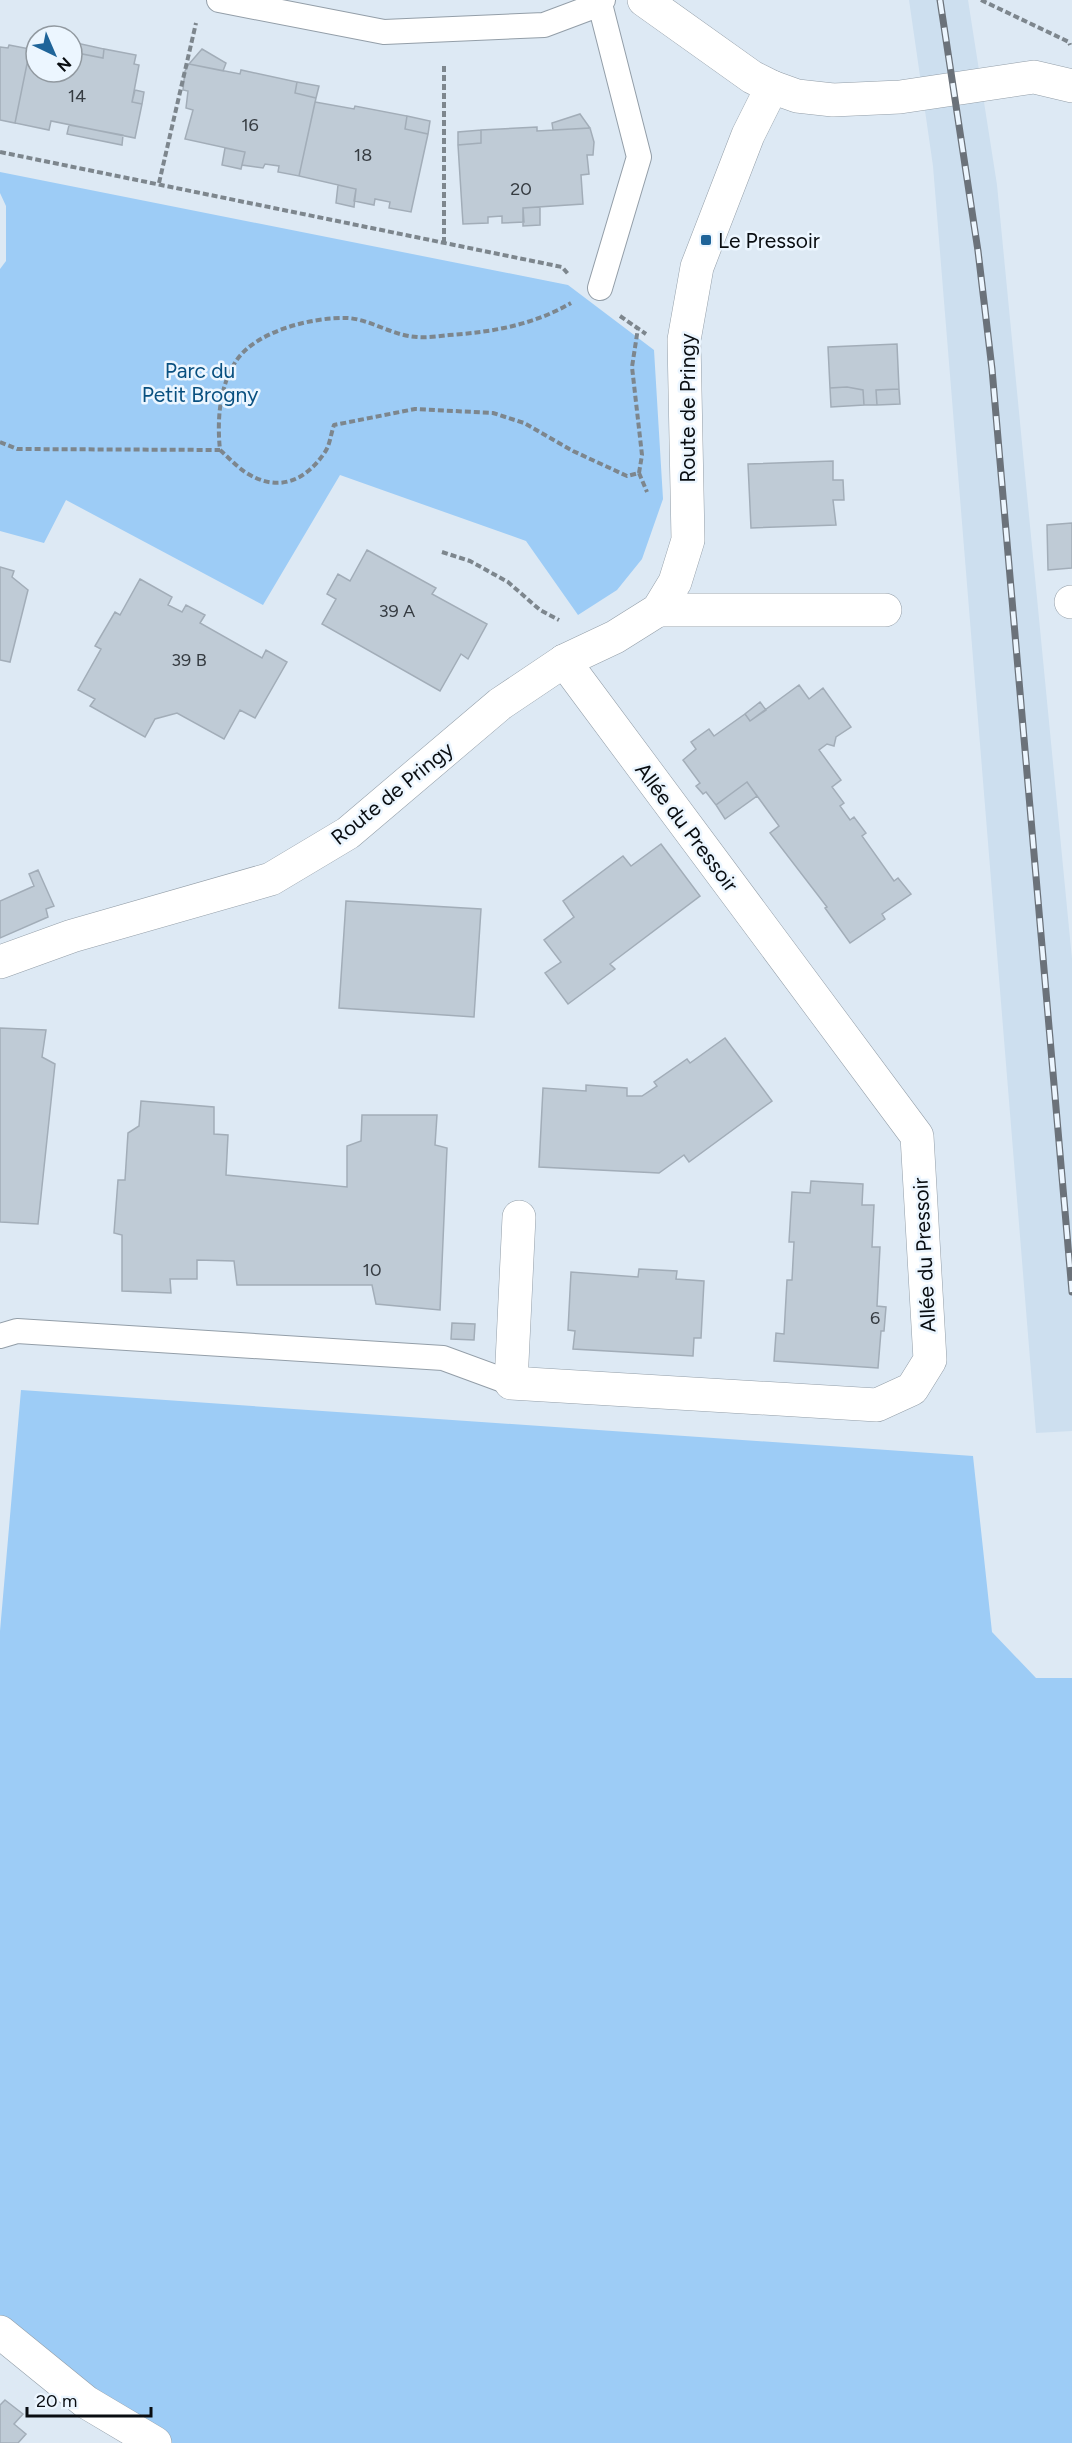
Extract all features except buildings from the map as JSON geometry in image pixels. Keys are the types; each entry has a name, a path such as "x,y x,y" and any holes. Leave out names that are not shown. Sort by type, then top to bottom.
{"street":[{"path":"644,0 753,77 771,87 797,96 833,100 900,97 1034,77 1072,86"},
{"name":"Route de Pringy","path":"0,962 72,936 271,879 348,833 500,704 564,661 615,638 658,610 675,582 688,540 684,340 697,267 748,135 771,87"},
{"path":"658,610 885,610"},
{"name":"Allée du Pressoir","path":"511,1383 877,1405 912,1389 930,1360 917,1136 564,661"},
{"path":"511,1383 519,1217"},
{"path":"0,2332 86,2402 155,2443"}],"lane":[{"path":"209,6 384,32 544,25 601,2 639,157 594,290"},
{"path":"0,1336 17,1331 443,1358 511,1383"}],"path":[{"path":"981,0 1069,42 1072,48"},
{"path":"159,183 209,6"},
{"path":"444,29 444,243"},
{"path":"0,152 562,267 652,338 684,340"},
{"path":"220,450 218,424 220,412 224,389 235,362 250,346 285,327 324,319 349,318 416,337 477,333 515,327 551,315 594,290"},
{"path":"638,328 632,367 642,455 639,473 649,495"},
{"path":"0,442 17,449 220,450 245,472 267,482 283,484 301,477 327,450 334,425 415,409 492,413 524,423 573,451 627,476 639,473"},
{"path":"442,552 470,561 499,577 540,610 561,621"}],"shaded area":[{"path":"909,0 968,0 997,185 1072,959 1072,1431 1036,1433 933,166"}],"green space":[{"name":"Parc du Petit Brogny","path":"0,172 568,285 654,350 663,499 642,559 617,590 578,615 526,541 340,475 263,605 66,500 44,543 0,531 0,269 6,261 6,206 0,193"},
{"path":"21,1390 973,1456 992,1632 1036,1678 1072,1678 1072,2443 133,2443 0,2323 0,1631"}],"railway":[{"path":"940,0 978,251 992,369 1072,1292"}],"place":[{"name":"Le Pressoir","path":"706,240"}]}
